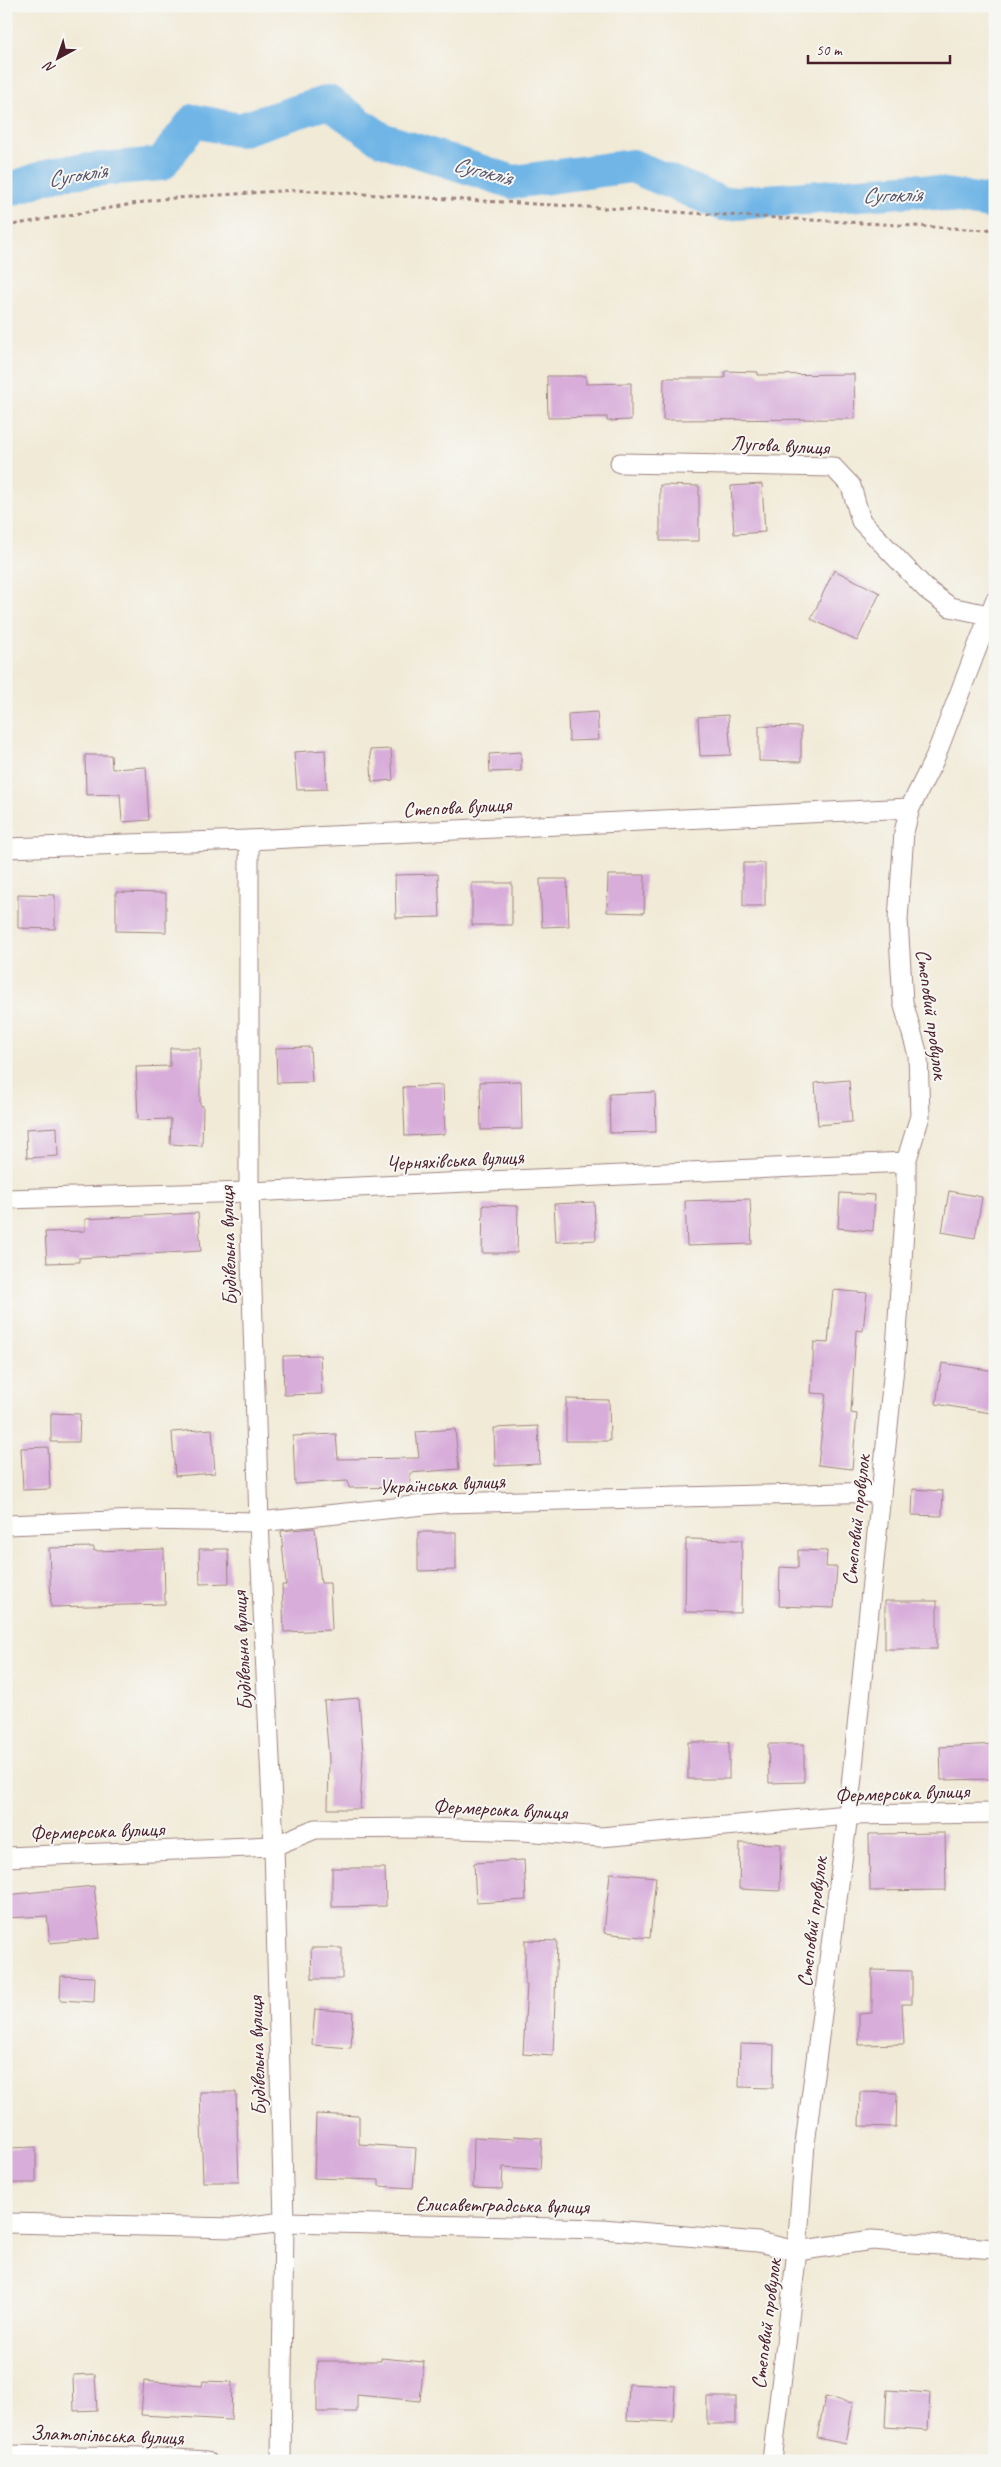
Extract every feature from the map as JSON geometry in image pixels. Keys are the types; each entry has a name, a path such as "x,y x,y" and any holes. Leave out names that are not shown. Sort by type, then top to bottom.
{"street":[{"name":"Лугова вулиця","path":"620,463 833,467 851,486 861,521 926,589 950,607 992,608"},
{"name":"Степовий провулок","path":"772,2461 797,2251 806,2144 848,1815 896,1338 906,1201 906,1162 920,1116 918,1055 904,1002 898,920 904,832 910,808 934,760 992,608"},
{"name":"Степова вулиця","path":"6,848 249,840 910,808"},
{"name":"Будівельна вулиця","path":"249,840 249,1192 258,1522 274,1846 284,2222 281,2461"},
{"name":"Черняхівська вулиця","path":"6,1199 249,1192 906,1162"},
{"name":"Українська вулиця","path":"6,1526 140,1520 258,1522 444,1503 881,1492"},
{"name":"Фермерська вулиця","path":"6,1857 274,1846 316,1829 437,1828 601,1837 848,1815 995,1813"},
{"name":"Єлисаветградська вулиця","path":"6,2223 235,2228 284,2222 602,2229 758,2242 797,2251 872,2240 995,2249"},
{"name":"Златопільська вулиця","path":"6,2455 144,2457 207,2461"}],"path":[{"path":"6,226 161,199 294,190 976,229 995,228"}],"building":[{"path":"725,371 758,372 758,375 854,374 855,419 663,420 664,378 725,378"},
{"path":"547,376 586,376 586,384 631,383 631,420 607,421 607,417 548,418"},
{"path":"762,484 765,532 734,534 731,486"},
{"path":"660,485 699,486 699,541 660,541"},
{"path":"834,570 880,593 857,641 811,619"},
{"path":"597,712 599,740 569,741 568,714"},
{"path":"728,715 731,755 700,756 698,717"},
{"path":"759,726 801,727 801,762 759,761"},
{"path":"391,749 393,780 372,782 370,750"},
{"path":"325,750 327,789 297,790 294,752"},
{"path":"521,752 521,771 490,772 489,754"},
{"path":"85,755 111,755 112,769 146,767 149,820 122,822 120,794 86,795"},
{"path":"743,863 765,863 765,906 743,906"},
{"path":"438,874 440,917 396,918 395,875"},
{"path":"608,875 645,875 644,913 607,912"},
{"path":"540,879 567,879 569,926 542,927"},
{"path":"472,883 512,883 512,925 472,925"},
{"path":"116,892 166,893 166,932 116,931"},
{"path":"18,894 55,895 55,929 18,928"},
{"path":"310,1047 312,1082 277,1083 276,1048"},
{"path":"170,1048 200,1048 200,1105 203,1106 202,1146 170,1144 171,1119 138,1120 136,1067 170,1066"},
{"path":"849,1080 852,1122 818,1125 815,1083"},
{"path":"521,1081 522,1129 481,1130 480,1082"},
{"path":"443,1085 445,1134 405,1136 403,1087"},
{"path":"655,1092 656,1132 610,1133 609,1094"},
{"path":"57,1127 58,1156 27,1158 26,1129"},
{"path":"949,1191 982,1197 975,1238 942,1232"},
{"path":"840,1193 875,1195 873,1231 838,1228"},
{"path":"750,1199 752,1244 687,1246 685,1201"},
{"path":"594,1202 596,1240 556,1242 554,1204"},
{"path":"483,1205 518,1206 517,1253 482,1253"},
{"path":"198,1213 201,1251 79,1258 79,1262 47,1263 45,1232 85,1231 85,1219"},
{"path":"833,1290 867,1293 863,1331 856,1330 851,1413 857,1414 852,1469 818,1465 826,1394 811,1393 814,1342 828,1343"},
{"path":"320,1355 322,1394 284,1395 283,1356"},
{"path":"942,1363 995,1371 991,1413 936,1404"},
{"path":"566,1399 609,1400 610,1441 566,1441"},
{"path":"51,1413 80,1414 79,1442 51,1442"},
{"path":"538,1426 540,1464 495,1466 494,1428"},
{"path":"212,1429 215,1473 175,1476 172,1432"},
{"path":"455,1429 459,1469 410,1473 410,1487 349,1488 348,1481 295,1484 293,1436 336,1434 338,1459 419,1458 416,1432"},
{"path":"48,1447 50,1489 23,1490 21,1448"},
{"path":"913,1489 943,1491 942,1516 912,1515"},
{"path":"315,1528 321,1583 330,1583 332,1630 284,1632 282,1585 286,1585 281,1531"},
{"path":"418,1532 456,1532 456,1570 418,1571"},
{"path":"686,1539 742,1540 741,1613 685,1612"},
{"path":"94,1547 94,1551 164,1549 165,1604 51,1607 49,1548"},
{"path":"199,1549 228,1549 229,1583 200,1584"},
{"path":"798,1550 827,1551 826,1567 837,1567 834,1608 779,1606 780,1567 798,1568"},
{"path":"885,1601 937,1601 937,1649 885,1649"},
{"path":"359,1698 363,1753 360,1809 328,1809 329,1759 324,1701"},
{"path":"688,1742 729,1742 729,1779 688,1779"},
{"path":"768,1744 804,1744 804,1782 769,1783"},
{"path":"995,1744 995,1779 941,1780 940,1747"},
{"path":"945,1833 946,1890 870,1891 869,1834"},
{"path":"740,1843 781,1844 780,1891 739,1889"},
{"path":"524,1860 526,1900 476,1903 474,1863"},
{"path":"332,1868 385,1868 386,1906 332,1907"},
{"path":"610,1873 656,1877 650,1938 604,1933"},
{"path":"94,1886 100,1938 50,1943 47,1916 6,1918 6,1895"},
{"path":"525,1940 557,1941 553,2056 523,2054 527,1985 525,1985"},
{"path":"311,1948 342,1948 342,1979 312,1979"},
{"path":"872,1970 912,1971 912,2004 902,2004 904,2044 859,2045 859,2014 872,2013"},
{"path":"61,1976 95,1977 94,2002 60,2000"},
{"path":"315,2009 353,2012 351,2048 312,2045"},
{"path":"740,2044 774,2045 773,2088 739,2087"},
{"path":"200,2092 236,2092 239,2182 203,2182"},
{"path":"860,2092 897,2093 896,2127 859,2126"},
{"path":"316,2114 359,2116 359,2144 416,2148 413,2188 379,2186 379,2180 314,2178"},
{"path":"514,2136 542,2138 540,2169 503,2167 502,2189 473,2188 474,2137 514,2139"},
{"path":"36,2147 36,2183 6,2183 6,2148"},
{"path":"381,2358 424,2362 420,2401 357,2395 357,2412 317,2412 317,2361 381,2361"},
{"path":"95,2374 97,2410 74,2411 73,2375"},
{"path":"144,2381 202,2386 203,2381 232,2382 231,2420 141,2415"},
{"path":"629,2384 675,2386 673,2422 627,2420"},
{"path":"887,2390 930,2393 928,2430 885,2427"},
{"path":"707,2397 736,2397 736,2424 707,2424"},
{"path":"825,2397 853,2403 846,2444 817,2438"}],"waterway":[{"name":"Сугоклія","path":"6,191 56,173 161,164 194,121 239,130 328,102 381,139 513,182 632,166 723,204 915,190 995,203"}]}
